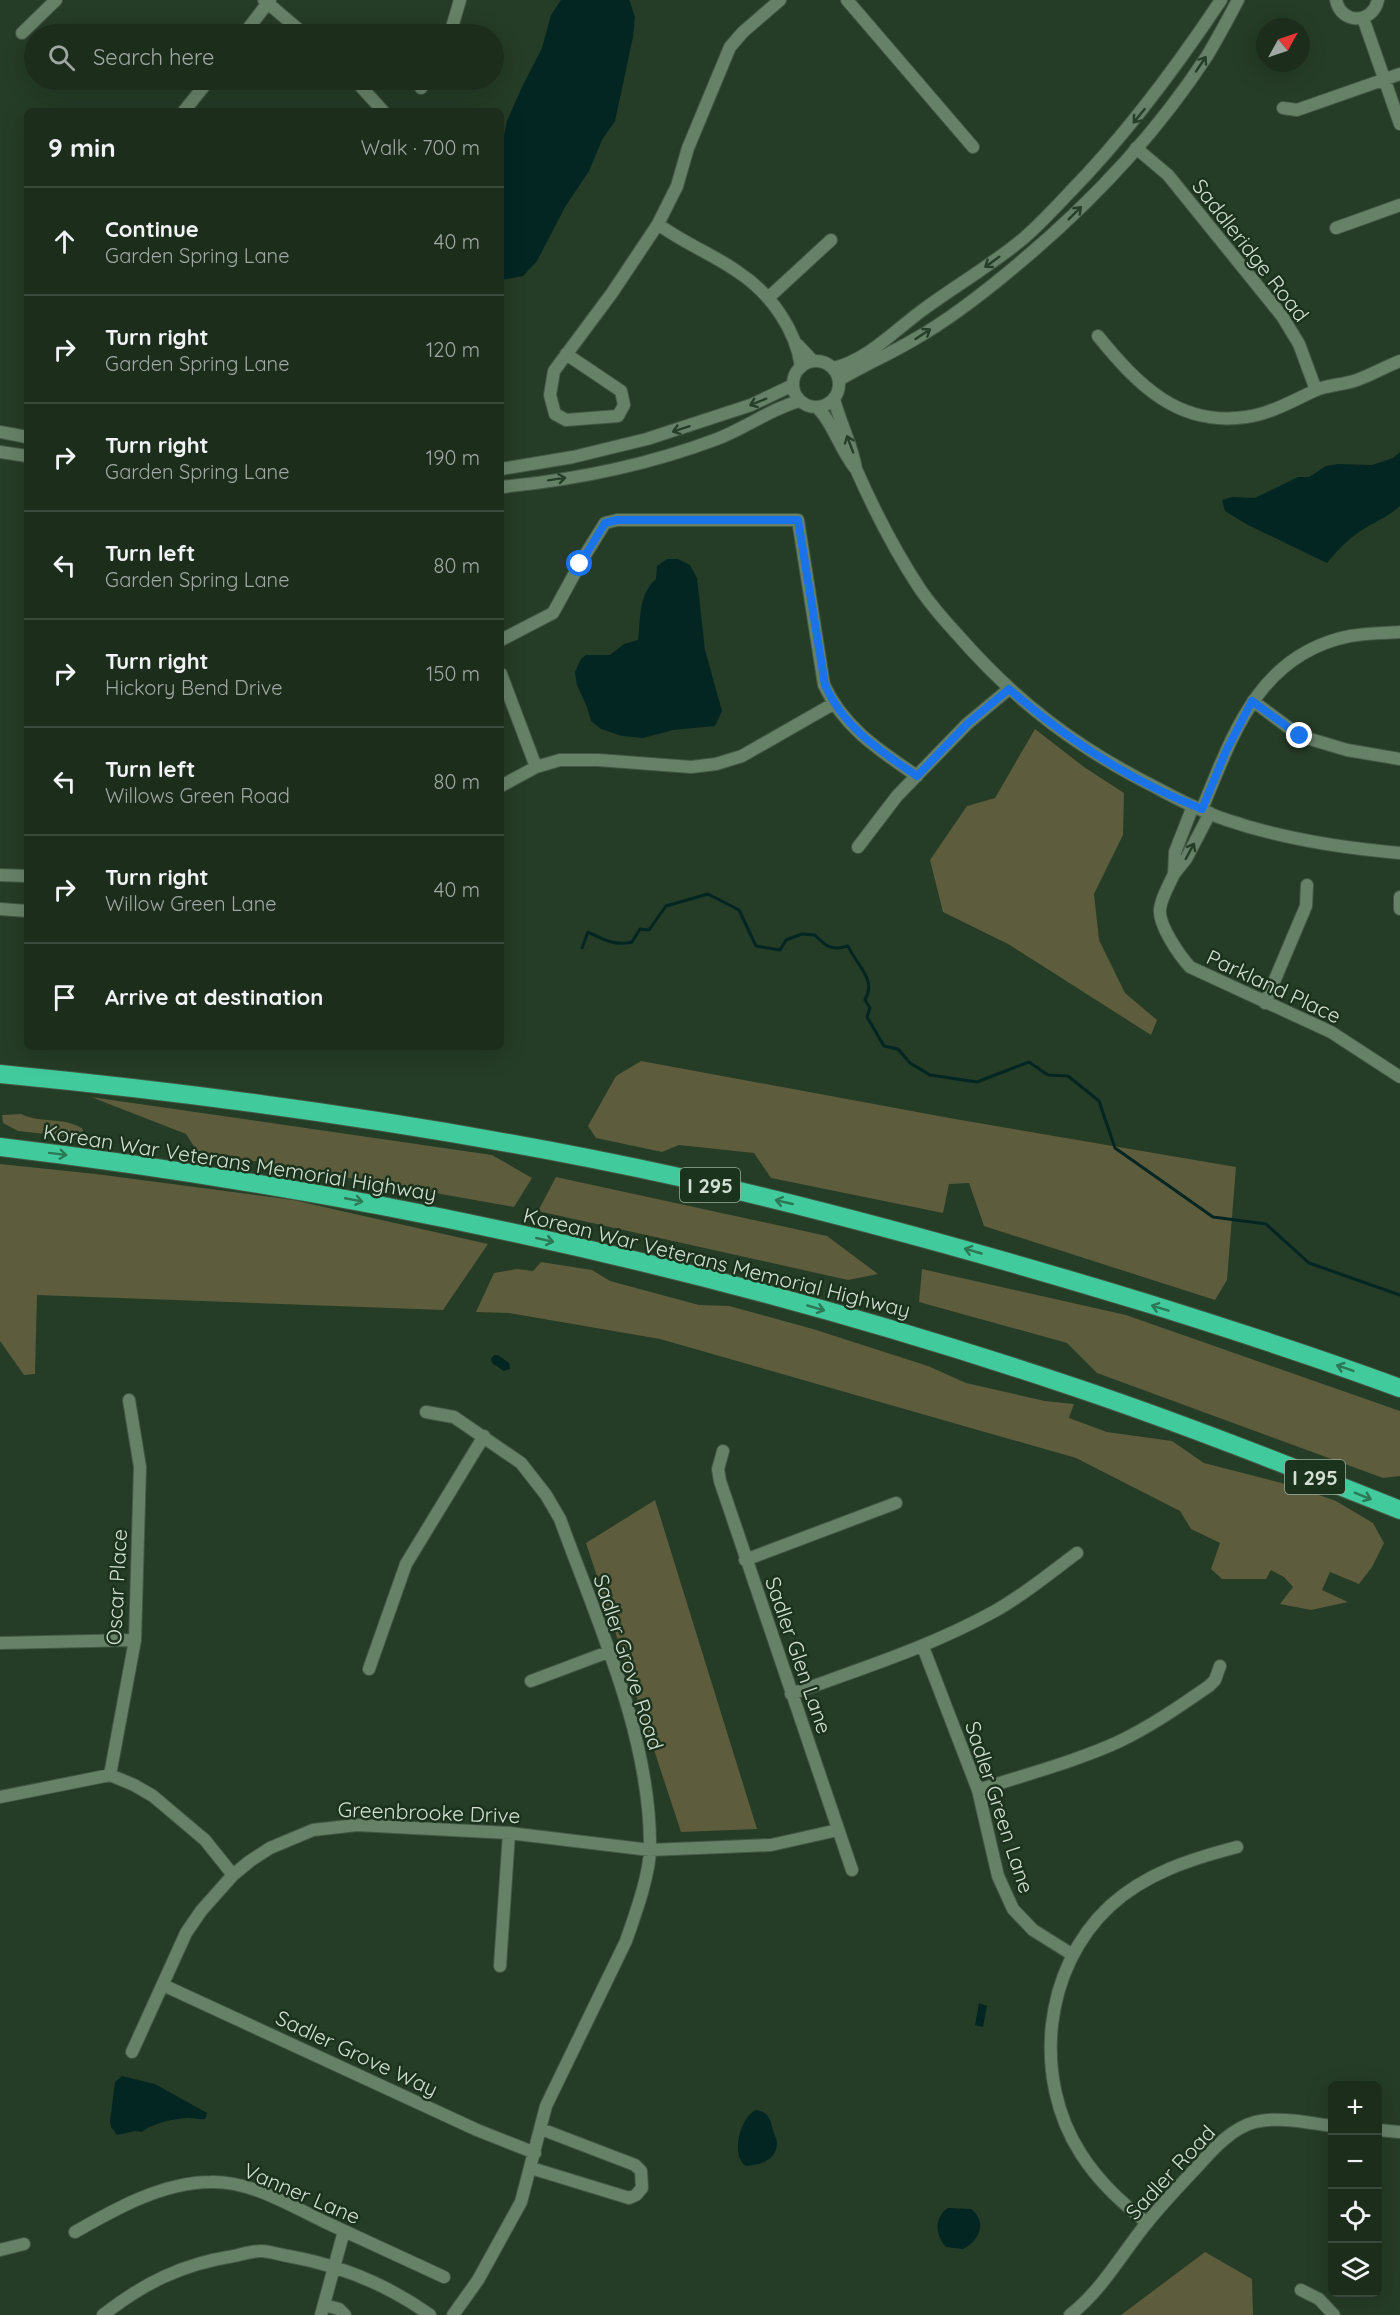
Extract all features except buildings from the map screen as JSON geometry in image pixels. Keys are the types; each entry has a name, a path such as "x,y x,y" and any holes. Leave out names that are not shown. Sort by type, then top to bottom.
{"highway":[{"name":"I 295","path":"0,1074 184,1094 365,1119 469,1136 677,1177 833,1214 1030,1267 1237,1332 1400,1388"},
{"name":"Korean War Veterans Memorial Highway","path":"0,1147 149,1166 360,1201 543,1239 751,1290 872,1323 1059,1382 1181,1425 1400,1510"}],"street":[{"path":"31,24 56,0"},
{"path":"453,24 460,0"},
{"path":"566,354 621,391 624,405 618,416 566,420 555,414 550,395 554,371 566,354 618,285 657,224 677,186 688,148 726,54 742,32 780,0"},
{"path":"847,0 973,147"},
{"path":"833,368 852,361 870,350 997,259 1038,226 1104,157 1146,108 1221,0"},
{"path":"839,380 915,339 1000,279 1069,219 1170,108 1202,62 1238,0"},
{"path":"1336,0 1339,10 1344,15 1357,19 1363,18 1375,9 1378,0"},
{"path":"251,24 267,1 293,24"},
{"path":"1363,18 1400,124"},
{"path":"1283,108 1297,110 1400,75"},
{"path":"186,108 201,90"},
{"path":"364,90 380,108"},
{"name":"Saddleridge Road","path":"1136,148 1168,175 1282,316 1299,344 1316,390"},
{"path":"1336,228 1400,205"},
{"path":"657,224 676,238 737,270 768,298 797,345 796,350 807,364"},
{"path":"768,298 831,240"},
{"path":"1098,336 1145,388 1162,400 1208,417 1246,417 1279,407 1316,390 1354,381 1400,361"},
{"path":"816,407 827,405 834,399 839,387 839,380 833,368 820,361 807,364 796,372 793,385 796,395 800,401 816,407 823,413 843,452 856,469 892,543 921,590 983,664 1062,734 1140,780 1202,809 1267,832 1308,842 1359,850 1400,852"},
{"path":"504,468 573,457 647,439 752,405 793,385"},
{"path":"834,399 840,421 852,448 856,469"},
{"path":"504,488 613,470 654,460 740,430 777,409 800,401"},
{"path":"0,432 24,436"},
{"path":"0,452 24,456"},
{"path":"504,638 553,613 605,523 617,520 798,520 825,685 833,704 855,730 917,776"},
{"path":"1202,809 1226,751 1252,701 1274,674 1303,653 1350,636 1400,632"},
{"path":"504,682 536,767"},
{"path":"858,847 897,796 967,724 1009,689"},
{"path":"1252,701 1300,736 1347,750 1400,759"},
{"path":"504,784 536,767 560,760 598,760 692,767 716,764 742,756 833,704"},
{"name":"Parkland Place","path":"1174,874 1174,852 1202,809"},
{"name":"Parkland Place","path":"1202,809 1186,859 1174,874 1160,909 1161,920 1180,955 1190,967 1203,975 1331,1032 1400,1077"},
{"path":"0,875 24,876"},
{"path":"1265,1003 1306,906 1307,885"},
{"path":"1400,897 1400,909"},
{"path":"0,909 24,911"},
{"name":"Oscar Place","path":"110,1775 135,1640 140,1467 129,1400"},
{"name":"Sadler Grove Road","path":"426,1412 454,1417 521,1463 546,1495 560,1519 635,1730 646,1787 650,1850 636,1912 626,1941 546,2106 521,2202 478,2280 453,2315"},
{"path":"369,1669 406,1564 484,1436"},
{"name":"Sadler Glen Lane","path":"723,1451 718,1469 720,1481 852,1870"},
{"path":"745,1560 896,1503"},
{"path":"791,1694 923,1647 995,1611 1077,1553"},
{"path":"0,1643 135,1640"},
{"name":"Sadler Green Lane","path":"923,1647 978,1790 998,1876 1013,1909 1033,1930 1073,1955"},
{"path":"531,1681 608,1652"},
{"path":"978,1790 1087,1755 1119,1742 1166,1715 1209,1686 1215,1680 1220,1666"},
{"path":"0,1797 110,1775 153,1796 205,1840 233,1875"},
{"name":"Greenbrooke Drive","path":"132,2052 186,1933 201,1911 233,1875 270,1848 313,1830 357,1825 509,1833 650,1850 771,1845 838,1830"},
{"path":"500,1966 509,1833"},
{"path":"1147,2223 1114,2196 1080,2152 1055,2092 1051,2065 1054,2007 1073,1955 1110,1906 1132,1889 1159,1873 1191,1859 1237,1848"},
{"name":"Sadler Grove Way","path":"164,1985 474,2129 535,2152"},
{"name":"Sadler Road","path":"1070,2315 1083,2305 1100,2286 1147,2223 1207,2156 1227,2138 1244,2127 1262,2121 1292,2121 1328,2126"},
{"path":"531,2168 629,2198 636,2195 642,2188 641,2171 635,2165 541,2129"},
{"path":"1382,2130 1400,2132"},
{"name":"Vanner Lane","path":"75,2232 140,2199 175,2188 210,2181 244,2186 444,2277"},
{"path":"344,2231 323,2310 339,2309 345,2315"},
{"path":"0,2250 24,2244"},
{"path":"103,2315 150,2282 178,2269 217,2258 262,2251 334,2266 363,2278 430,2315"},
{"path":"1301,2290 1311,2294 1334,2315"}],"shaded area":[{"path":"1035,729 1084,767 1124,793 1123,835 1094,894 1099,940 1125,993 1157,1020 1151,1035 1008,944 943,912 930,860 967,806 995,798"},
{"path":"641,1061 955,1119 1236,1167 1227,1280 1215,1300 984,1226 969,1183 949,1184 943,1213 771,1178 754,1153 679,1145 662,1152 596,1138 588,1126 616,1076"},
{"path":"91,1097 492,1155 532,1178 514,1207 197,1151 186,1134"},
{"path":"21,1114 75,1125 83,1129 81,1138 18,1131 3,1123 2,1115"},
{"path":"0,1164 293,1200 488,1244 443,1310 37,1295 35,1374 24,1375 0,1341"},
{"path":"556,1177 827,1236 878,1274 848,1280 538,1211"},
{"path":"541,1262 592,1270 610,1281 699,1305 729,1306 813,1329 928,1366 966,1383 1045,1401 1074,1404 1069,1418 1107,1432 1172,1441 1204,1463 1293,1486 1336,1501 1373,1523 1384,1543 1372,1567 1359,1584 1330,1572 1322,1590 1348,1602 1311,1610 1280,1604 1293,1587 1284,1577 1271,1570 1266,1579 1222,1579 1211,1569 1220,1543 1191,1529 1180,1511 1076,1458 660,1339 509,1313 476,1312 494,1273 517,1269 533,1271"},
{"path":"922,1269 1126,1315 1400,1411 1400,1476 1383,1478 1097,1373 1067,1343 919,1302"},
{"path":"655,1500 757,1829 681,1832 586,1543"},
{"path":"1205,2252 1252,2279 1253,2315 1121,2315"}],"water":[{"path":"561,0 629,0 635,17 633,37 615,121 602,140 589,171 565,207 537,261 523,276 504,280 504,135 507,121 542,48 551,15"},
{"path":"1400,452 1400,506 1354,535 1327,563 1248,525 1225,511 1222,500 1232,497 1255,498 1298,477 1309,477 1326,466 1372,465 1393,458"},
{"path":"667,559 678,559 690,565 697,578 705,650 722,711 715,726 673,730 643,738 622,736 601,729 591,721 577,685 575,672 581,659 586,655 610,655 624,644 638,640 643,600 650,585 656,579 657,566"},
{"path":"494,1355 498,1355 509,1363 510,1369 504,1371 492,1363 491,1359"},
{"path":"979,2003 987,2006 983,2027 975,2025"},
{"path":"122,2076 155,2084 207,2113 205,2119 172,2120 152,2126 142,2132 135,2131 117,2135 110,2121 115,2082"},
{"path":"756,2110 766,2114 769,2119 777,2140 776,2149 767,2160 746,2166 739,2154 739,2137 745,2120"},
{"path":"948,2208 971,2209 979,2220 977,2236 969,2246 963,2249 946,2247 938,2232 940,2216"}],"waterway":[{"path":"582,948 588,932 615,943 632,942 640,929 649,930 666,906 708,894 739,910 756,946 780,950 786,940 802,934 815,935 830,947 848,946 869,986 865,1000 870,1008 867,1017 884,1046 898,1049 910,1063 930,1075 977,1082 1029,1062 1048,1075 1068,1076 1099,1101 1115,1148 1213,1217 1266,1224 1309,1263 1400,1295"}],"route":[{"path":"580,564 605,523 617,520 798,520 825,685 833,704 855,730 917,776 967,724 1009,689 1062,734 1094,754 1140,780 1202,809 1226,751 1252,701 1300,736"}]}
